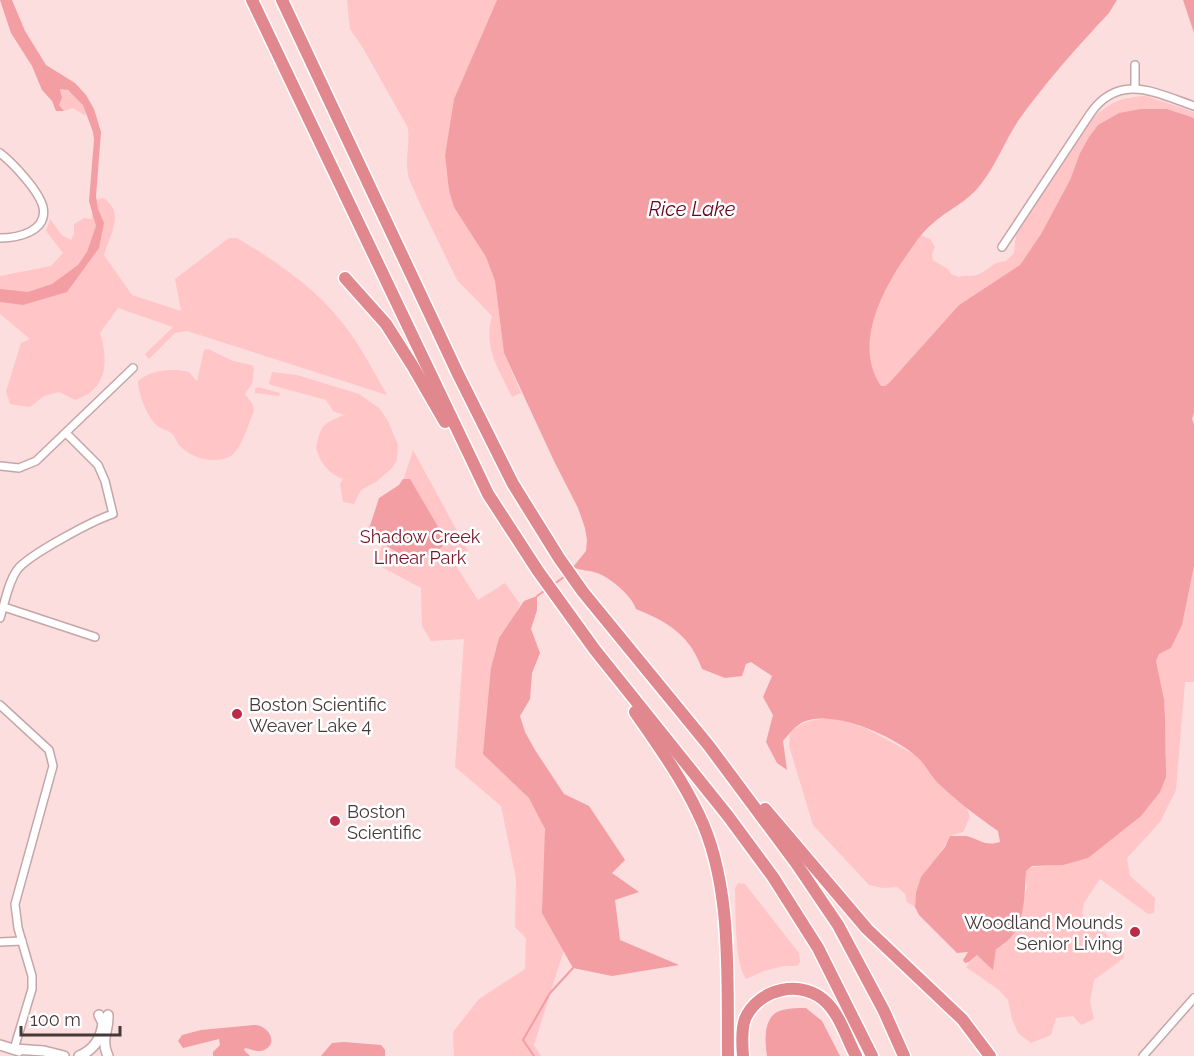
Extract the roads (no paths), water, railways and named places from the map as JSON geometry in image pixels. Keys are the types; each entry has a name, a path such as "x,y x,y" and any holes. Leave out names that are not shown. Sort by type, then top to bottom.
{"highway":[{"path":"252,0 488,494"},
{"path":"282,0 458,374 513,484 583,592 709,746 796,862 838,925 884,1011 904,1056"},
{"path":"345,278 367,300 399,344 488,494 562,606 728,816 773,877 818,948 872,1056"},
{"path":"595,650 699,813 716,861 723,916 728,1056"},
{"path":"709,746 867,929 962,1019 990,1056"},
{"path":"743,1056 741,1018 744,1008 754,996 766,988 782,983 807,986 824,993 845,1017 863,1056"},
{"path":"742,1026 751,1007 768,993 780,989 803,990 816,994 835,1013 856,1056"}],"main road":[{"path":"79,1056 91,1050 96,1044 104,1015 108,1023 103,1041 108,1056"},
{"path":"0,1045 29,1056"},
{"path":"14,1049 44,1051 64,1056"}],"street":[{"path":"1135,65 1135,88"},
{"path":"1002,247 1096,106 1103,99 1116,92 1135,88 1194,106"},
{"path":"0,153 20,173 39,198 43,209 42,218 37,227 27,234 0,238"},
{"path":"0,466 10,468 36,461 133,368"},
{"path":"0,618 15,573 26,561 113,514 105,481 98,465 66,433"},
{"path":"4,607 95,637"},
{"path":"0,705 49,750 53,766 42,813 16,894 15,913 29,963 32,989 14,1049"},
{"path":"0,942 22,940"},
{"path":"1143,1056 1194,998"}],"water":[{"path":"0,0 12,0 25,31 46,65 75,83 86,95 94,109 101,132 96,196 104,223 99,248 67,292 23,305 0,302 0,289 28,292 52,284 78,265 87,252 96,226 89,201 94,140 83,105 68,90 60,89 62,98 59,105 64,111 56,111 11,33"},
{"name":"Rice Lake","path":"497,0 1117,0 1109,13 1028,107 981,184 928,228 897,270 880,302 870,336 873,370 881,386 890,382 959,305 1020,265 1041,234 1070,180 1080,153 1098,125 1119,113 1141,109 1167,109 1194,118 1194,413 1192,419 1194,424 1194,566 1182,625 1171,648 1159,654 1156,661 1164,699 1166,777 1160,792 1141,816 1088,858 1063,865 1032,866 1026,871 1022,915 1013,934 996,949 993,970 977,955 965,963 963,960 968,952 957,953 919,915 915,907 921,877 945,847 950,836 966,836 986,843 994,843 1000,842 998,831 937,782 920,760 907,749 879,733 846,722 816,719 803,722 792,730 783,741 787,770 777,763 766,742 773,715 763,697 772,676 751,662 746,664 742,676 725,678 702,669 691,647 676,631 658,619 636,609 626,593 608,579 597,573 573,567 586,551 585,528 578,508 504,353 495,281 486,257 454,207 449,190 445,155 454,99"},
{"path":"1183,0 1194,0 1194,33"},
{"path":"403,479 410,479 444,537 442,547 420,559 398,553 369,529 379,498 399,485"},
{"path":"537,596 537,610 531,629 540,653 532,673 530,699 520,716 525,732 564,794 589,806 625,860 612,873 639,892 615,900 620,940 679,965 612,976 573,968 542,913 545,829 529,798 483,754 491,668 499,638 524,601"},
{"path":"792,1008 806,1008 822,1021 840,1056 767,1056 766,1032 772,1016 777,1012"},
{"path":"254,1025 268,1031 271,1044 262,1051 245,1048 244,1050 250,1056 213,1056 213,1052 220,1045 219,1039 183,1048 178,1041 182,1035 201,1030"},
{"path":"332,1043 381,1045 385,1050 385,1056 321,1056"}],"waterway":[{"path":"554,584 567,575"},
{"path":"537,596 547,589"},
{"path":"534,1056 523,1040 550,993 573,968"}],"place":[{"name":"Boston Scientific Weaver Lake 4","path":"237,714"},
{"name":"Boston Scientific","path":"335,821"},
{"name":"Woodland Mounds Senior Living","path":"1135,932"}],"park label":[{"name":"Shadow Creek Linear Park","path":"420,546"}]}
